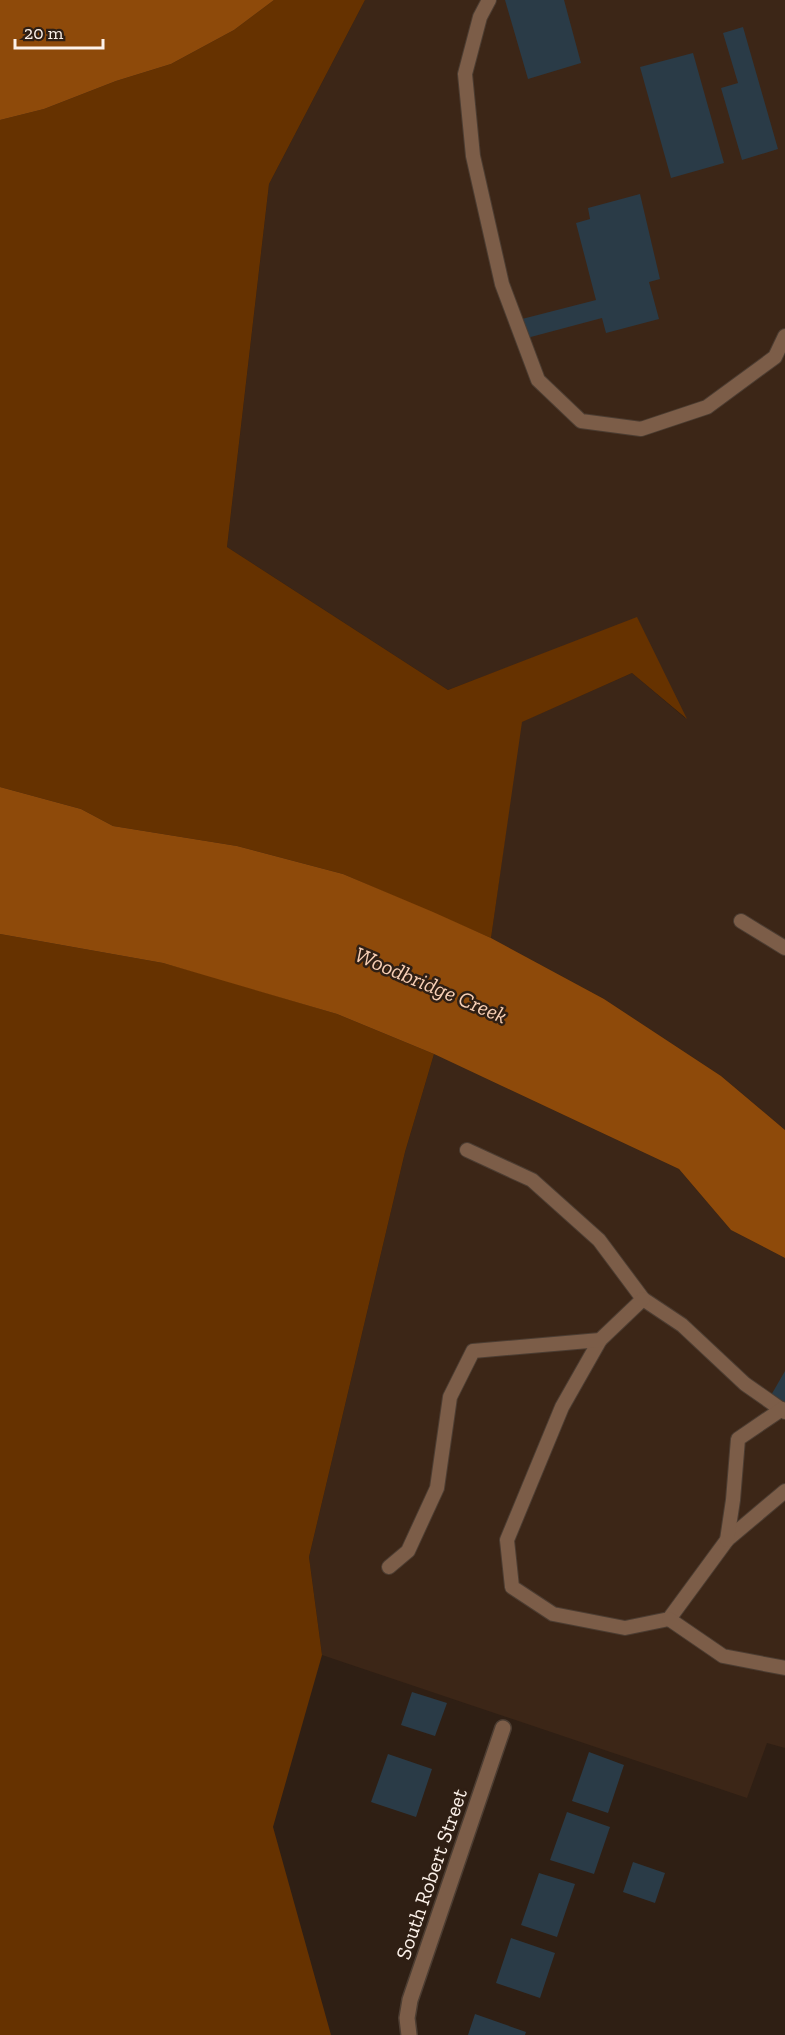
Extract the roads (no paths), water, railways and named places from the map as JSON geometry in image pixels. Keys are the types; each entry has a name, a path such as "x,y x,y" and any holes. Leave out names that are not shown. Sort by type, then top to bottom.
{"street":[{"name":"South Robert Street","path":"409,2035 407,2018 410,2001 503,1728"}],"lane":[{"path":"489,0 480,17 465,74 473,156 502,284 538,380 580,421 641,429 707,407 775,357 785,336"},
{"path":"741,921 785,948"},
{"path":"467,1150 532,1180 599,1240 643,1299 682,1325 745,1384 783,1410 738,1439 727,1540"},
{"path":"643,1299 600,1340 562,1407 507,1540 512,1587 553,1614 625,1628 669,1619 727,1540 785,1491"},
{"path":"390,1567 408,1551 436,1488 450,1397 473,1351 600,1340"},
{"path":"669,1619 723,1656 785,1668"}],"water":[{"path":"0,0 274,0 234,30 171,64 116,81 44,109 0,120"},
{"name":"Woodbridge Creek","path":"0,787 81,809 113,826 237,846 343,874 491,938 604,999 721,1076 785,1130 785,1258 731,1230 679,1169 434,1054 337,1014 163,963 0,934"}]}
